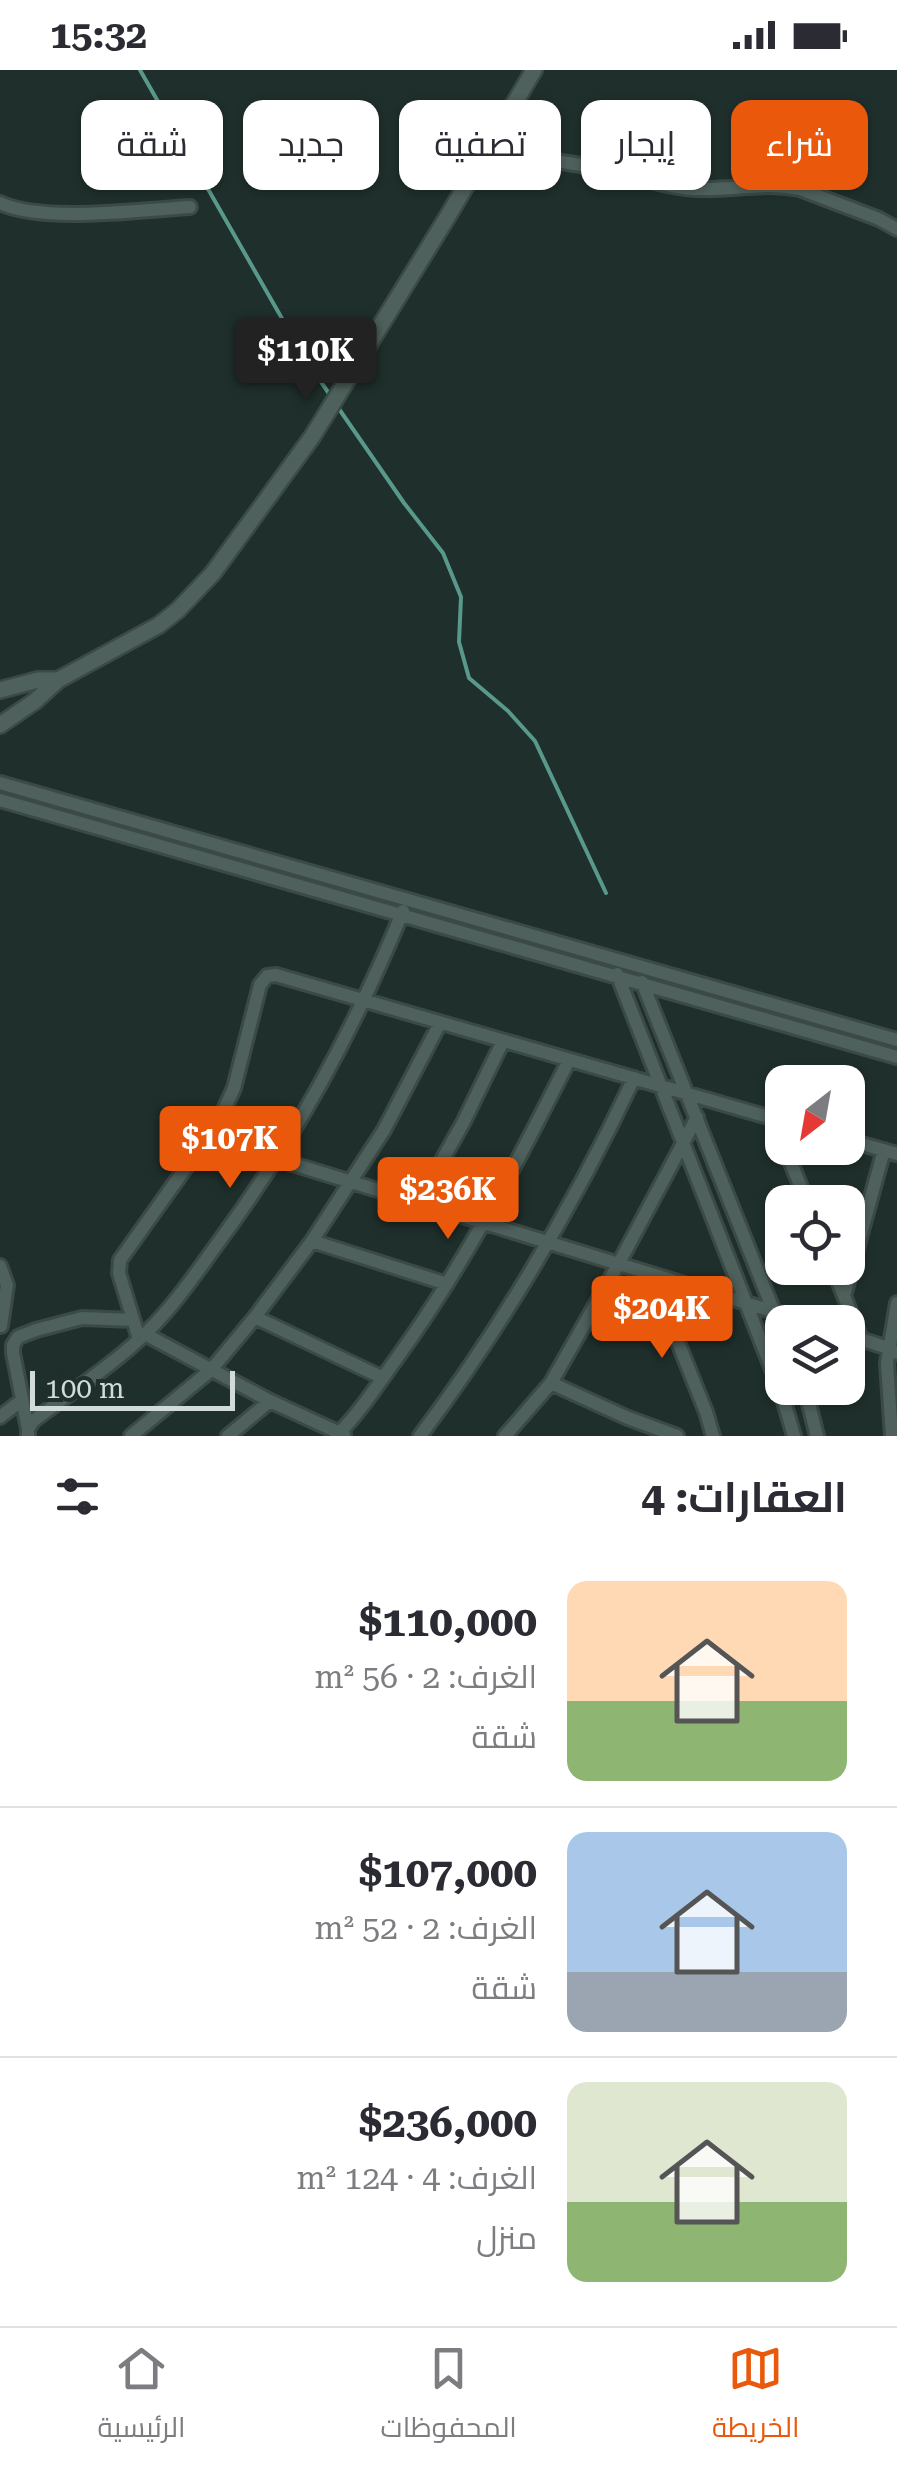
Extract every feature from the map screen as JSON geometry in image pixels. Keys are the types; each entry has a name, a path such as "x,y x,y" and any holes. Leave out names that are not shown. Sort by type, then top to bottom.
{"street":[{"path":"516,100 534,70"},
{"path":"561,162 681,188 762,185 800,189 897,228"},
{"path":"0,726 58,680 159,625 178,610 229,552 312,437 462,190"},
{"path":"0,204 46,213 190,207"},
{"path":"0,690 38,680 58,680"},
{"path":"0,783 897,1040"},
{"path":"0,800 897,1057"},
{"path":"28,1432 33,1421 142,1336 204,1263 278,1160 365,1001 408,899"},
{"path":"611,958 782,1395 794,1436"},
{"path":"636,965 772,1305"},
{"path":"568,1060 484,1224 448,1284 341,1435 142,1336 118,1273 122,1254 219,1121 234,1088 264,979 276,976 765,1116"},
{"path":"130,1436 210,1370 312,1241 384,1130 440,1022"},
{"path":"418,1203 503,1040"},
{"path":"420,1436 478,1354 548,1243 634,1078"},
{"path":"508,1435 550,1384 696,1117"},
{"path":"208,1138 765,1309"},
{"path":"844,1296 890,1152 865,1145"},
{"path":"312,1241 448,1284"},
{"path":"0,1266 6,1284 0,1326 16,1339"},
{"path":"650,1275 713,1436"},
{"path":"840,1285 846,1305"},
{"path":"892,1436 887,1382 897,1303"},
{"path":"254,1317 383,1378"},
{"path":"0,1351 36,1330 82,1318 133,1320"},
{"path":"16,1339 13,1353 28,1432"},
{"path":"865,1341 892,1350"},
{"path":"550,1384 677,1436"},
{"path":"0,1416 22,1400"},
{"path":"228,1436 270,1401"},
{"path":"809,1405 816,1436"}],"waterway":[{"path":"140,70 304,357 332,398"},
{"path":"337,406 443,553 461,597 459,642 469,678 508,711 535,741 606,893"}]}
